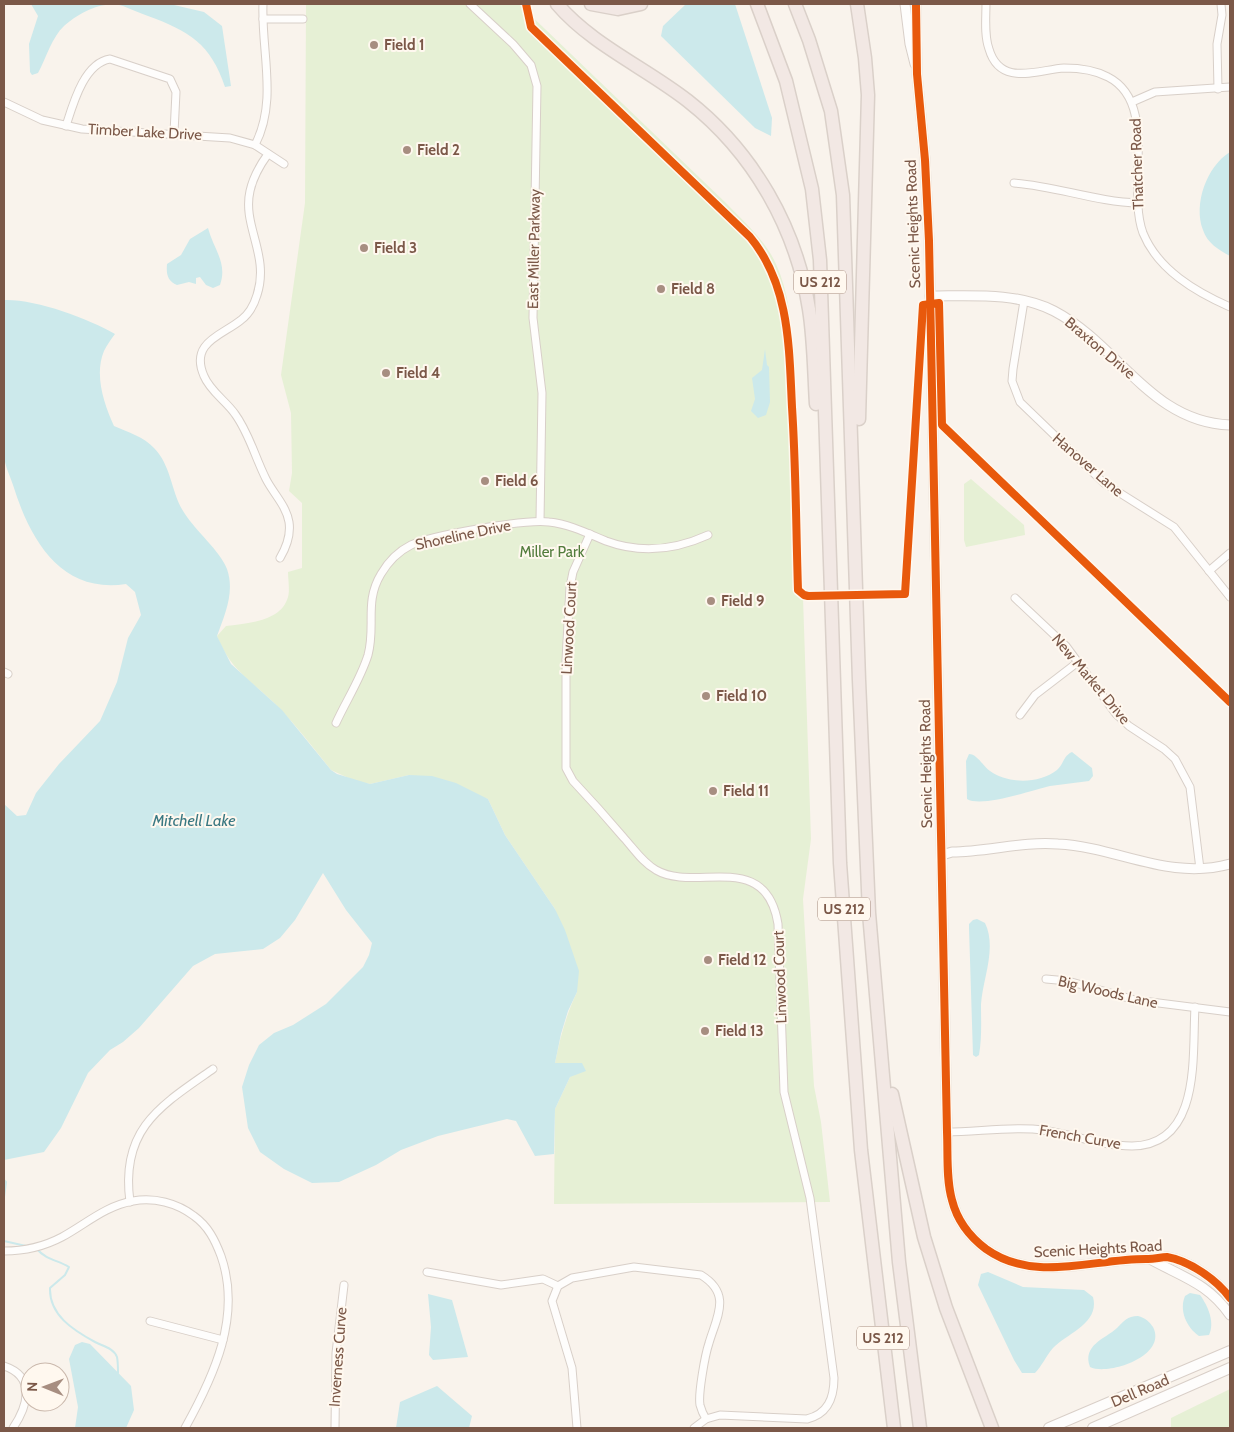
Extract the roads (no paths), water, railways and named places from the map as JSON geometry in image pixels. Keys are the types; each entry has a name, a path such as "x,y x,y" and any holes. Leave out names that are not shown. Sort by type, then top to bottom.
{"highway":[{"path":"557,4 577,24 698,110 744,156 775,204 793,246 809,310 822,520 830,570"},
{"path":"591,4 618,8 641,4"},
{"name":"US 212","path":"757,4 786,81 812,189 820,260 840,863 871,1248 894,1428"},
{"name":"US 212","path":"794,4 809,40 831,112 843,195 870,913 899,1262 920,1428"},
{"path":"856,4 865,58 868,104 856,566"},
{"path":"870,913 892,1095 924,1238 946,1308 992,1428"},
{"path":"871,1248 874,1321 887,1428"}],"main road":[{"name":"Dell Road","path":"1049,1428 1230,1351"},
{"name":"Dell Road","path":"1093,1428 1230,1368"}],"street":[{"path":"255,145 261,132 264,117 268,79 263,4"},
{"name":"East Miller Parkway","path":"470,4 514,44 530,66 537,86 533,318 542,393 540,521"},
{"name":"Scenic Heights Road","path":"905,4 910,44 917,74"},
{"name":"Scenic Heights Road","path":"916,4 917,74 928,208 947,1132 949,1185 955,1210 972,1236 996,1256 1018,1265 1036,1268 1137,1258 1167,1257 1189,1266 1206,1276 1230,1298"},
{"name":"Thatcher Road","path":"986,4 989,50 1000,66 1020,75 1064,68 1091,71 1114,80 1123,88 1132,102 1136,120 1139,218 1144,234 1171,271 1191,288 1230,307"},
{"path":"1218,89 1216,44 1222,15 1221,4"},
{"path":"263,19 303,19"},
{"path":"66,126 89,73 103,60 110,59 170,79 176,92 174,133"},
{"path":"1132,102 1155,92 1230,87"},
{"name":"Timber Lake Drive","path":"4,102 26,114 66,126 97,130 174,133 230,138 255,145 284,164"},
{"path":"268,154 252,180 249,192 250,211 261,264 258,290 254,304 246,316 208,342 202,356 201,367 210,386 242,425 265,477 285,509 290,534 280,558"},
{"path":"1014,183 1054,188 1112,201 1139,202"},
{"name":"Braxton Drive","path":"930,296 997,296 1024,301 1053,310 1069,320 1175,411 1194,419 1230,425"},
{"name":"Hanover Lane","path":"1024,301 1012,369 1012,381 1020,402 1104,483 1174,527 1230,597"},
{"name":"Shoreline Drive","path":"336,723 368,656 373,592 381,574 395,557 411,545 423,541 540,521 571,526 624,546 652,549 685,544 708,534"},
{"name":"Linwood Court","path":"590,534 573,572 570,587 565,752 569,774 651,867 669,875 730,877 746,880 766,894 775,909 778,924 784,1092 810,1198 834,1392 824,1410 817,1416 807,1419 720,1415 706,1419 694,1428"},
{"path":"1209,571 1230,553"},
{"name":"New Market Drive","path":"1014,598 1052,632 1078,662 1116,714 1129,726 1164,749 1184,773 1193,803 1200,869"},
{"path":"1020,715 1035,694 1078,662"},
{"path":"942,855 952,852 1056,843 1102,850 1152,865 1200,869 1230,864"},
{"name":"Big Woods Lane","path":"1046,979 1068,981 1135,1000 1230,1012"},
{"name":"French Curve","path":"947,1132 1032,1128 1132,1146 1156,1140 1176,1126 1187,1104 1195,1007"},
{"path":"130,1202 128,1165 138,1138 160,1107 213,1069"},
{"path":"4,1251 31,1248 48,1243 62,1237 104,1210 130,1202 162,1201 175,1205 200,1220 209,1230 224,1263 229,1305 223,1340 210,1380 184,1428"},
{"name":"Scenic Heights Road","path":"1150,1259 1187,1276 1205,1287 1230,1315"},
{"path":"577,1428 572,1368 552,1301 558,1286 572,1278 634,1267 691,1273 710,1280 720,1297 721,1307 708,1345 700,1400 706,1419"},
{"path":"427,1272 501,1285 543,1279 558,1286"},
{"name":"Inverness Curve","path":"335,1428 336,1353 344,1285"},
{"path":"150,1321 223,1340"},
{"path":"4,1366 15,1372 26,1388 26,1406 13,1428"}],"water":[{"path":"31,4 174,5 204,12 222,26 231,86 225,87 213,60 197,41 187,34 163,22 123,6 115,5 99,6 91,9 64,26 53,42 38,73 32,75 30,72 29,44 38,16"},
{"path":"686,4 735,4 772,118 771,136 755,128 661,36 663,26"},
{"path":"1230,152 1230,256 1218,249 1207,239 1200,220 1200,209 1204,186 1209,176 1222,158"},
{"path":"208,228 221,263 222,277 220,285 213,288 206,285 200,277 196,278 196,284 189,282 177,285 172,282 168,277 167,264 181,255 190,239"},
{"name":"Mitchell Lake","path":"4,300 46,306 90,322 115,334 104,351 101,360 100,379 107,408 114,426 146,441 160,455 180,506 224,562 230,586 226,611 217,636 231,664 282,710 331,770 337,774 370,784 409,775 432,776 456,783 488,799 505,835 555,909 565,930 579,971 577,992 568,1011 555,1063 582,1063 586,1071 570,1077 555,1109 554,1154 535,1156 516,1121 507,1119 438,1136 401,1150 376,1165 339,1182 312,1183 284,1169 260,1152 248,1128 242,1087 249,1065 259,1045 274,1033 293,1025 326,1004 363,967 372,943 346,910 323,873 295,920 280,938 263,949 215,954 193,966 139,1028 110,1050 88,1073 61,1128 44,1152 4,1160 4,804 17,816 26,815 36,793 59,764 100,721 117,682 128,638 141,615 135,592 126,584 103,585 83,580 66,572 51,559 39,543 20,505 6,467 3,451"},
{"path":"765,349 767,365 769,367 770,402 766,415 758,418 751,411 755,399 752,378 762,370"},
{"path":"1072,752 1092,768 1093,776 1089,781 1050,786 995,800 974,801 967,799 966,761 969,754 975,756 987,769 997,775 1024,781 1050,775 1057,770"},
{"path":"977,919 985,923 990,943 981,1004 980,1049 979,1055 976,1057 973,1055 969,928 969,924"},
{"path":"988,1272 1023,1287 1084,1290 1093,1297 1094,1306 1092,1314 1081,1327 1053,1348 1035,1373 1022,1373 978,1285 981,1274"},
{"path":"1190,1293 1200,1295 1206,1304 1211,1320 1209,1335 1199,1336 1187,1323 1183,1312 1183,1301 1185,1296"},
{"path":"428,1294 452,1300 468,1357 433,1360 429,1355 431,1327"},
{"path":"1138,1316 1147,1320 1153,1327 1155,1337 1152,1347 1144,1355 1122,1366 1110,1369 1090,1367 1089,1353 1096,1343 1126,1319"},
{"path":"82,1342 90,1344 131,1386 134,1410 126,1428 75,1428 78,1407 69,1359 75,1345"},
{"path":"437,1386 472,1416 469,1428 396,1428 400,1402"}],"waterway":[{"path":"4,1180 6,1182 4,1197"},
{"path":"4,1241 26,1246"},
{"path":"37,1249 48,1258 69,1267 65,1275 50,1288 51,1298 58,1314 71,1327 113,1351 117,1357 118,1373"}],"place":[{"name":"Field 1","path":"374,45"},
{"name":"Field 2","path":"407,150"},
{"name":"Field 3","path":"364,248"},
{"name":"Field 8","path":"661,289"},
{"name":"Field 4","path":"386,373"},
{"name":"Field 6","path":"485,481"},
{"name":"Field 9","path":"711,601"},
{"name":"Field 10","path":"706,696"},
{"name":"Field 11","path":"713,791"},
{"name":"Field 12","path":"708,960"},
{"name":"Field 13","path":"705,1031"}],"park label":[{"name":"Miller Park","path":"552,552"}]}
